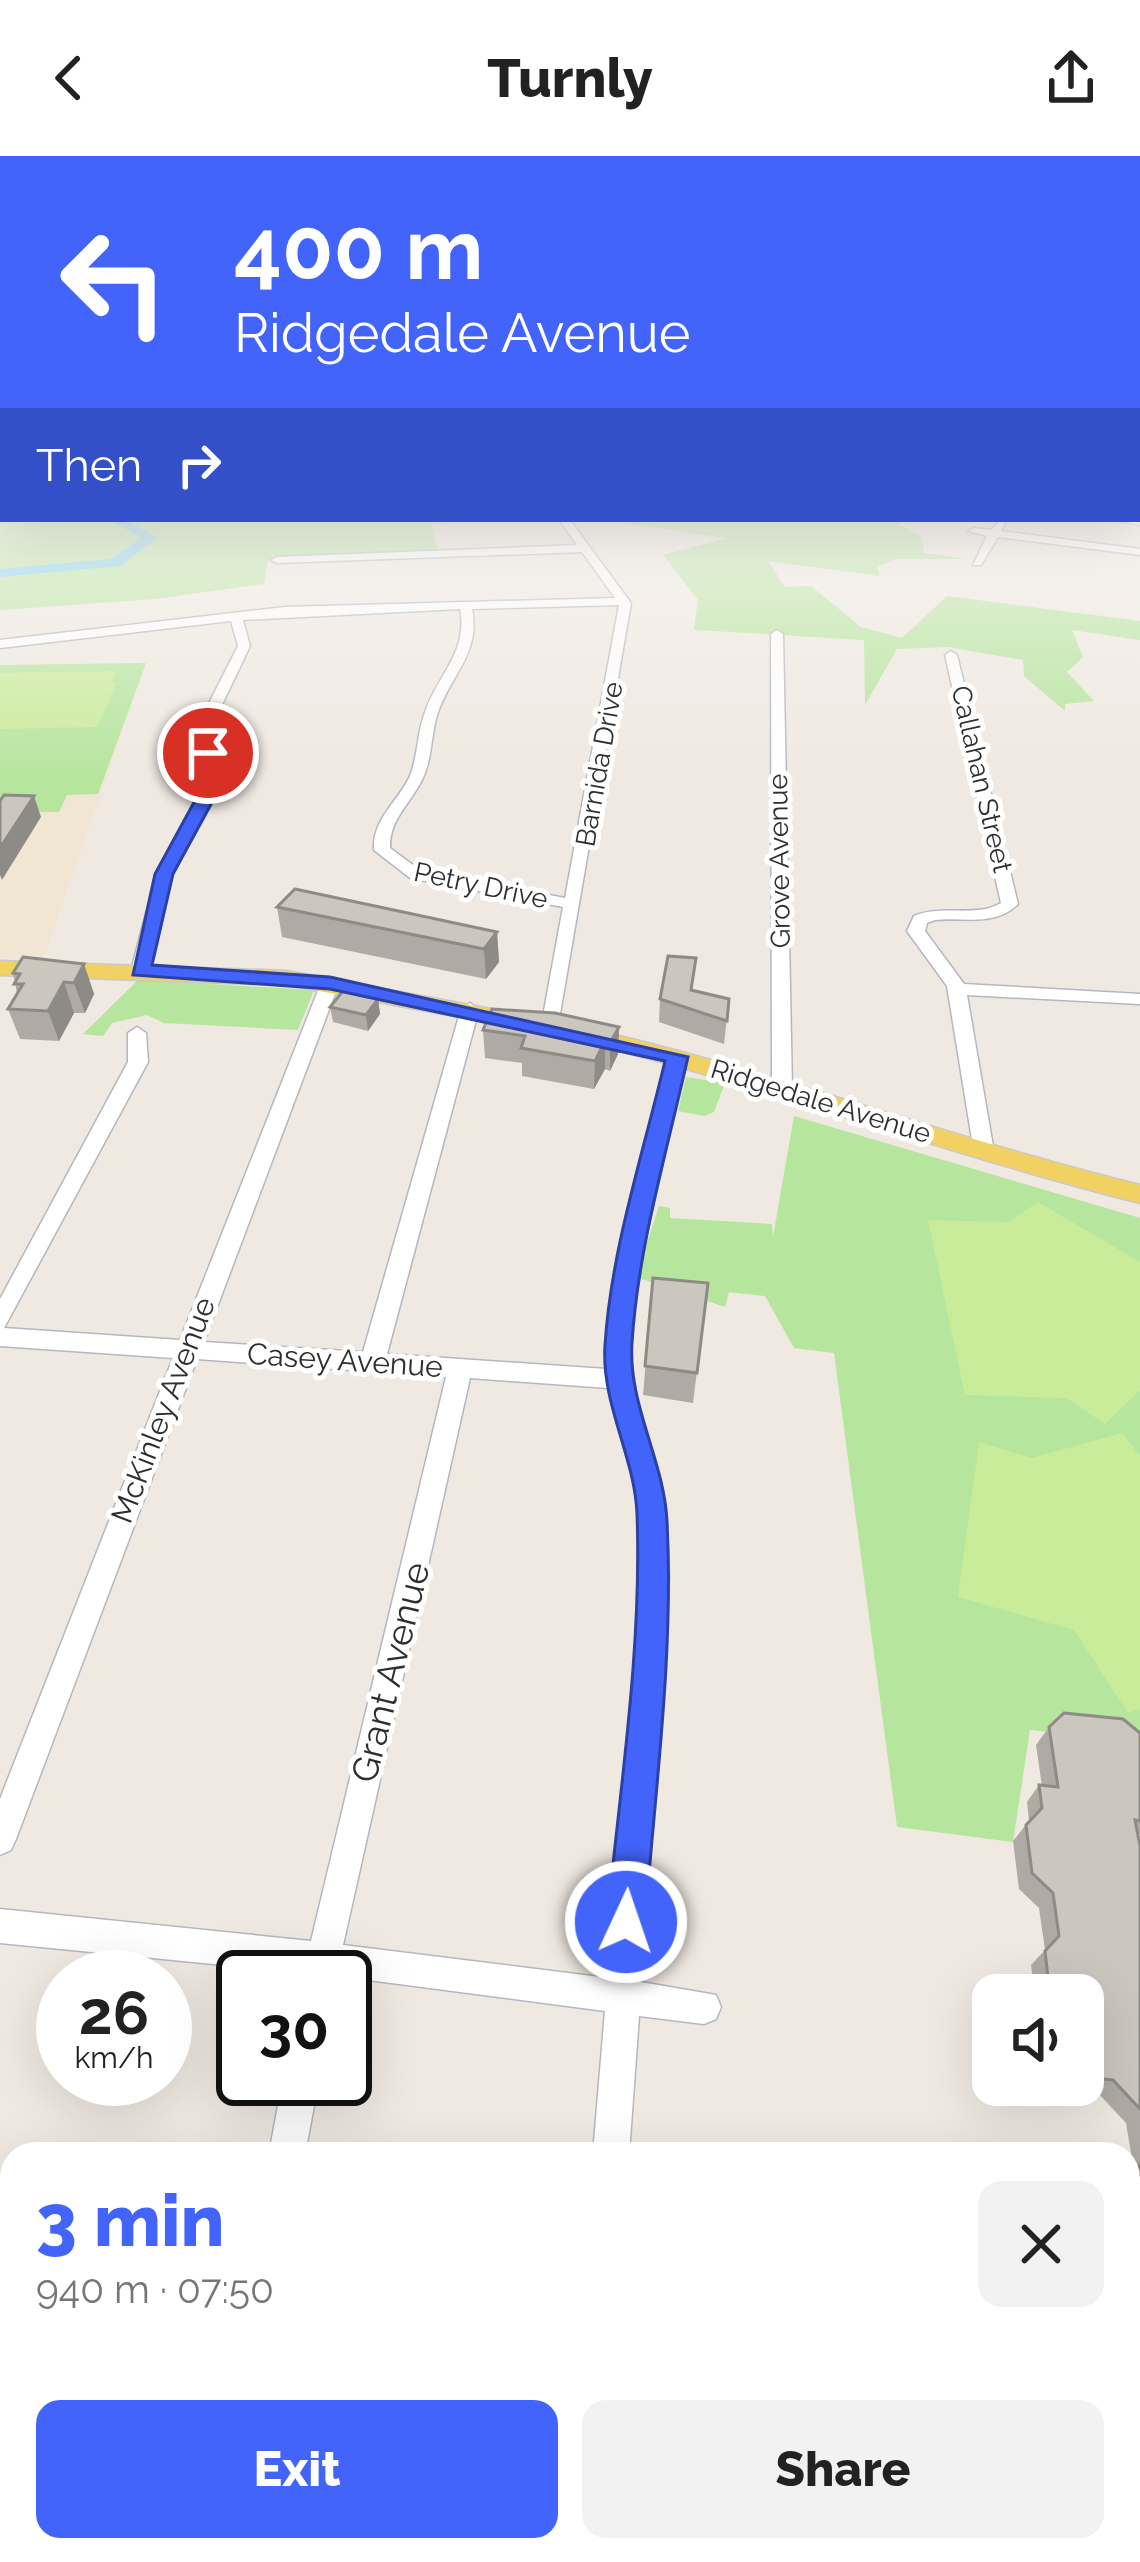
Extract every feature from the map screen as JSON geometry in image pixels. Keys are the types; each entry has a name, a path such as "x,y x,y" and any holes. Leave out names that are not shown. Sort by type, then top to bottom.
{"main road":[{"name":"Ridgedale Avenue","path":"0,968 140,970 330,983 470,1009 677,1057 984,1152 1140,1193"}],"street":[{"path":"277,560 347,557"},
{"path":"594,557 625,601"},
{"path":"977,563 981,557"},
{"path":"0,644 236,618 465,603 625,601"},
{"name":"Barnida Drive","path":"550,1027 625,601"},
{"name":"Petry Drive","path":"465,603 469,649 436,700 418,773 381,834 382,850 404,870 430,879 572,904"},
{"path":"140,970 164,874 207,795 211,713 244,646 236,618"},
{"name":"Grove Avenue","path":"777,634 782,1089"},
{"name":"Callahan Street","path":"951,655 1010,904 994,914 941,912 919,922 918,935 956,989"},
{"name":"McKinley Avenue","path":"0,1839 330,983"},
{"path":"984,1152 956,989 1140,999"},
{"path":"373,1361 470,1009"},
{"path":"0,1321 137,1061 137,1034"},
{"path":"612,2142 655,1577 651,1499 618,1378 625,1280 677,1057"},
{"name":"Casey Avenue","path":"0,1337 618,1378"},
{"name":"Grant Avenue","path":"326,1950 376,1710 443,1459 460,1367"},
{"path":"0,1926 216,1954"},
{"path":"372,1972 704,2007"},
{"path":"289,2142 297,2106"}],"shaded area":[{"path":"146,663 43,959 0,958 0,665"}],"green space":[{"path":"0,557 346,557 268,560 264,584 155,599 0,610"},
{"path":"665,557 954,557 966,559 895,559 877,567 880,576 768,561 785,587 811,586 861,627 902,638 947,596 1140,621 1140,640 1072,630 1083,657 1067,672 1094,701 1065,704 1065,711 1024,676 1023,660 948,647 897,649 865,705 864,640 694,630 698,600"},
{"path":"146,663 98,794 67,795 59,812 0,811 0,665"},
{"path":"116,671 112,682 116,683 98,727 0,729 0,673"},
{"path":"138,980 314,990 298,1030 164,1023 147,1015 112,1023 103,1036 83,1034"},
{"path":"686,1077 725,1083 714,1112 704,1116 678,1111"},
{"path":"794,1116 1140,1218 1140,1764 1133,1741 1030,1730 1013,1842 897,1827 834,1353 794,1348 765,1296 729,1292 725,1307 636,1277 659,1206 670,1208 670,1218 772,1224 773,1237"},
{"path":"1038,1202 1140,1262 1140,1390 1105,1424 1067,1398 965,1395 928,1220 1009,1222"},
{"path":"1122,1433 1140,1456 1140,1709 1128,1713 1074,1630 958,1597 979,1442 1031,1458"}],"building":[{"path":"4,795 34,796 0,848 0,801"},
{"path":"295,889 497,932 484,949 277,907"},
{"path":"668,956 696,958 691,990 729,999 727,1021 660,999"},
{"path":"23,957 84,964 74,983 64,982 48,1011 8,1009 23,984 14,984 20,974 13,973"},
{"path":"343,991 378,999 366,1015 330,1007"},
{"path":"492,1009 555,1013 619,1027 595,1061 521,1048 525,1036 483,1030"},
{"path":"653,1278 708,1283 697,1373 645,1366"},
{"path":"1064,1713 1123,1719 1140,1733 1140,1821 1135,1820 1140,1846 1140,2109 1113,2080 1104,2079 1104,1974 1048,1974 1045,1951 1059,1936 1053,1893 1032,1873 1026,1825 1042,1808 1039,1785 1058,1787 1049,1727"}],"waterway":[{"path":"0,573 115,563 123,557"}],"route":[{"path":"208,753 207,795 164,874 140,970 330,983 677,1057 625,1280 618,1346 618,1378 651,1499 655,1577 626,1922"}]}
